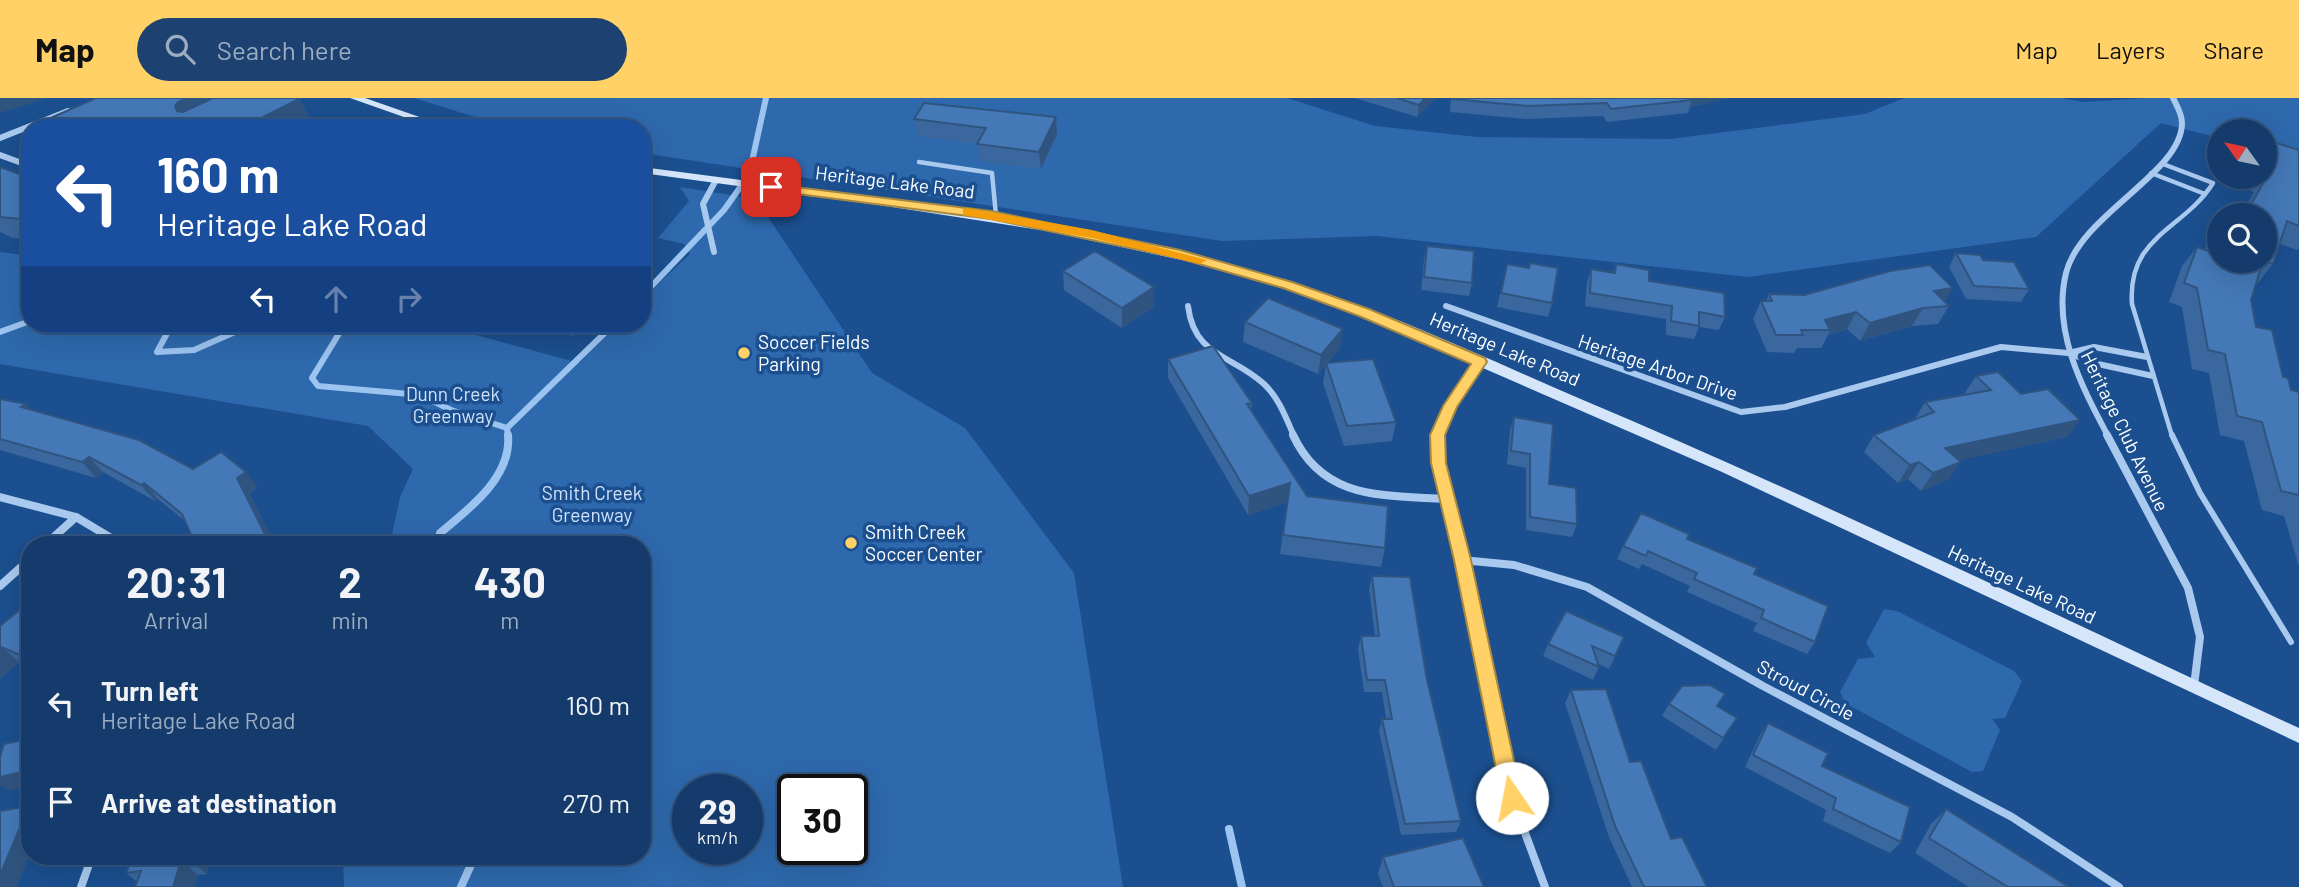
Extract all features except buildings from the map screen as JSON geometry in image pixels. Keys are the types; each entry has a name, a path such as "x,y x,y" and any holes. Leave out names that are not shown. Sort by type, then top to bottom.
{"main road":[{"path":"355,98 419,119"},
{"name":"Heritage Lake Road","path":"651,171 996,216 1180,254 1287,285 1364,312 1643,429 2299,736"}],"street":[{"name":"Heritage Club Avenue","path":"2173,98 2182,122 2180,138 2163,164 2108,212 2070,260 2064,289 2068,353 2080,384 2188,588 2198,619 2202,645 2194,687"},
{"path":"48,119 71,110"},
{"path":"0,138 21,130"},
{"path":"0,155 21,163"},
{"path":"714,252 703,204 716,180"},
{"path":"1188,306 1188,325 1199,342 1265,385 1283,411 1300,453 1312,468 1328,479 1365,493 1445,499"},
{"name":"Heritage Arbor Drive","path":"1446,306 1553,347 1741,412 1785,407 2001,347 2068,353"},
{"path":"2068,353 2094,347 2147,357"},
{"path":"2068,353 2098,364 2152,376"},
{"path":"1480,362 1450,406 1437,435 1445,499 1462,560 1512,798 1545,887"},
{"path":"0,497 76,517 108,536"},
{"path":"55,536 76,517"},
{"name":"Stroud Circle","path":"1462,560 1514,565 1587,587 1775,693 2012,817 2119,887"},
{"path":"0,586 21,567"},
{"path":"81,887 89,865"}],"lane":[{"path":"919,162 992,173 996,216"},
{"path":"2163,164 2213,183 2205,194 2150,242 2137,259 2129,288 2152,376 2176,448 2200,493 2291,642"},
{"path":"2151,173 2205,194"}],"green space":[{"path":"414,98 1287,98 1375,126 1477,137 1670,139 1865,114 1904,98 2061,98 2083,102 2147,98 2299,98 2299,159 2277,153 2277,119 2207,119 2207,135 2161,123 2036,237 1748,277 1377,236 1222,241 651,154 651,119 482,119"},
{"name":"Smith Creek Soccer Center","path":"680,187 756,199 872,373 965,428 1074,573 1123,887 344,887 343,865 651,865 651,536 392,536 400,497 413,469 368,426 0,364 0,252 21,255 21,333 468,333 579,363 609,333 651,333 651,291 690,254 684,244 658,238 689,201"},
{"path":"1884,609 1897,611 2014,671 2022,681 2005,718 1992,719 2000,730 1983,771 1972,772 1845,703 1840,692 1858,659 1875,657 1866,643"}],"waterway":[{"path":"651,287 724,210 749,175 766,98"},
{"path":"0,332 21,324"},
{"path":"167,333 157,352 194,350 233,333"},
{"path":"339,333 312,378 318,386 421,395 451,410 507,428"},
{"path":"507,428 605,333"},
{"path":"507,428 508,436"},
{"path":"440,536 475,503 496,478 503,465 508,436"},
{"path":"1229,829 1242,887"},
{"path":"461,887 471,865"}],"slow traffic":[{"path":"967,212 1092,234 1200,260"}],"place":[{"name":"Soccer Fields Parking","path":"744,353"},
{"name":"Smith Creek Soccer Center","path":"851,543"}],"route":[{"path":"771,187 991,215 1180,254 1287,285 1364,312 1480,362 1450,406 1437,435 1438,463 1462,560 1512,798"}],"park label":[{"name":"Dunn Creek Greenway","path":"453,405"},
{"name":"Smith Creek Greenway","path":"592,504"}]}
